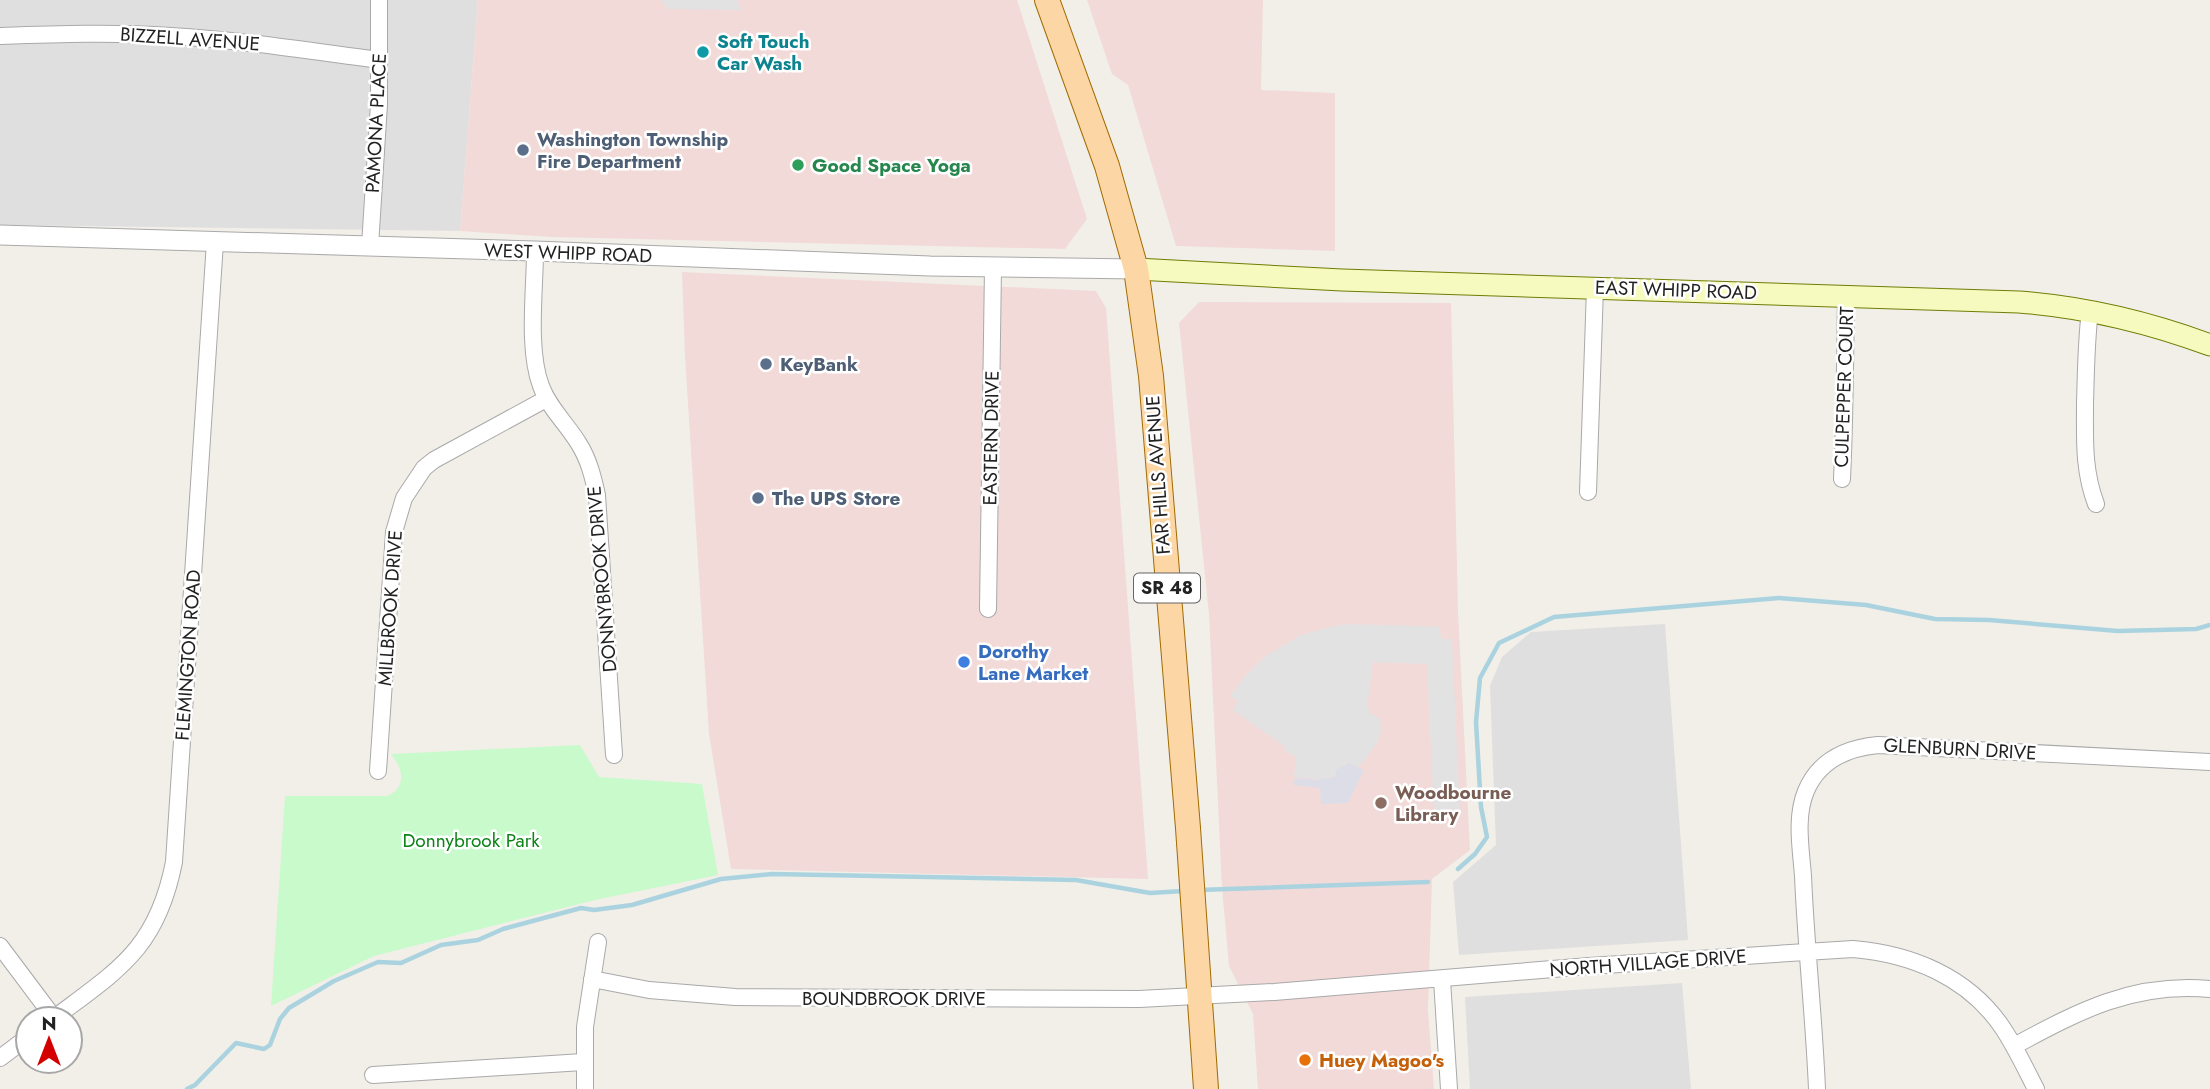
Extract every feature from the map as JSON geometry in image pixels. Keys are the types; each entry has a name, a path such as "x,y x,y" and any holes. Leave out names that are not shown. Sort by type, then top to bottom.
{"main road":[{"name":"FAR HILLS AVENUE","path":"1048,0 1107,166 1136,269 1151,376 1206,1089"},
{"name":"EAST WHIPP ROAD","path":"1136,269 1342,280 2019,302 2090,311 2171,331 2210,345"}],"street":[{"name":"PAMONA PLACE","path":"370,246 379,104 379,0"},
{"name":"BIZZELL AVENUE","path":"0,36 172,36 253,43 379,60"},
{"name":"WEST WHIPP ROAD","path":"0,235 993,268 1136,269"},
{"name":"FLEMINGTON ROAD","path":"71,1005 129,959 153,927 169,885 174,862 215,243"},
{"name":"DONNYBROOK DRIVE","path":"535,251 536,369 546,398 579,443 590,468 597,495 614,755"},
{"name":"EASTERN DRIVE","path":"988,608 993,268"},
{"path":"1588,492 1595,288"},
{"name":"CULPEPPER COURT","path":"1842,479 1846,296"},
{"path":"2090,311 2086,353 2085,454 2095,504"},
{"name":"MILLBROOK DRIVE","path":"378,771 394,532 404,498 415,479 435,460 546,398"},
{"name":"GLENBURN DRIVE","path":"1817,1089 1806,952 1800,818 1806,791 1822,768 1845,751 1878,744 2210,762"},
{"path":"585,1089 585,1027 598,942"},
{"path":"0,946 43,1005"},
{"name":"NORTH VILLAGE DRIVE","path":"1198,995 1442,980 1589,966 1853,949 1875,951 1918,961 1961,985 1982,1003 2001,1025 2036,1089"},
{"name":"BOUNDBROOK DRIVE","path":"592,979 649,990 735,998 1139,999 1198,995"},
{"path":"1442,980 1449,1089"},
{"path":"2014,1046 2075,1013 2107,1000 2140,991 2165,988 2210,989"},
{"path":"373,1075 583,1062"}],"shaded area":[{"path":"0,0 478,0 460,231 0,225"},
{"path":"478,0 1017,0 1087,219 1065,249 552,237 460,231"},
{"path":"661,0 737,0 742,10 668,9"},
{"path":"1087,0 1263,0 1261,90 1335,93 1335,251 1176,246 1128,85 1112,74"},
{"path":"682,272 1096,291 1106,308 1148,879 731,869 709,734"},
{"path":"1199,302 1451,303 1458,611 1470,850 1432,879 1428,1010 1434,1089 1258,1089 1253,1014 1229,966 1222,888 1209,614 1179,323"},
{"path":"1351,624 1440,627 1441,639 1452,639 1460,816 1434,817 1427,664 1373,662 1367,706 1370,713 1380,719 1381,731 1377,743 1359,767 1349,763 1336,770 1335,776 1322,780 1294,777 1296,757 1233,710 1238,701 1230,696 1266,656 1301,635"},
{"path":"1665,624 1688,940 1459,955 1453,882 1496,845 1490,686 1502,657 1531,632"},
{"path":"1349,763 1364,770 1348,803 1321,804 1320,788 1293,785 1295,778 1316,780 1335,777 1336,770"},
{"path":"1682,983 1691,1089 1470,1089 1465,997"}],"green space":[{"name":"Donnybrook Park","path":"580,745 599,777 702,784 718,875 595,900 374,956 271,1006 285,796 388,796 398,787 401,777 391,754"}],"waterway":[{"path":"1458,869 1475,854 1487,837 1481,807 1476,722 1480,678 1499,643 1554,617 1779,598 1866,605 1935,619 1989,620 2118,631 2196,629 2210,625"},
{"path":"187,1089 195,1085 236,1043 264,1049 270,1045 280,1019 289,1008 334,981 378,962 401,963 441,945 478,940 503,929 581,908 594,910 632,905 721,879 772,874 1076,880 1150,893 1183,891"},
{"path":"1199,890 1428,882"}],"place":[{"name":"Soft Touch Car Wash","path":"703,52"},
{"name":"Washington Township Fire Department","path":"523,150"},
{"name":"Good Space Yoga","path":"798,165"},
{"name":"KeyBank","path":"766,364"},
{"name":"The UPS Store","path":"758,498"},
{"name":"Dorothy Lane Market","path":"964,662"},
{"name":"Woodbourne Library","path":"1381,803"},
{"name":"Huey Magoo's","path":"1305,1060"}]}
